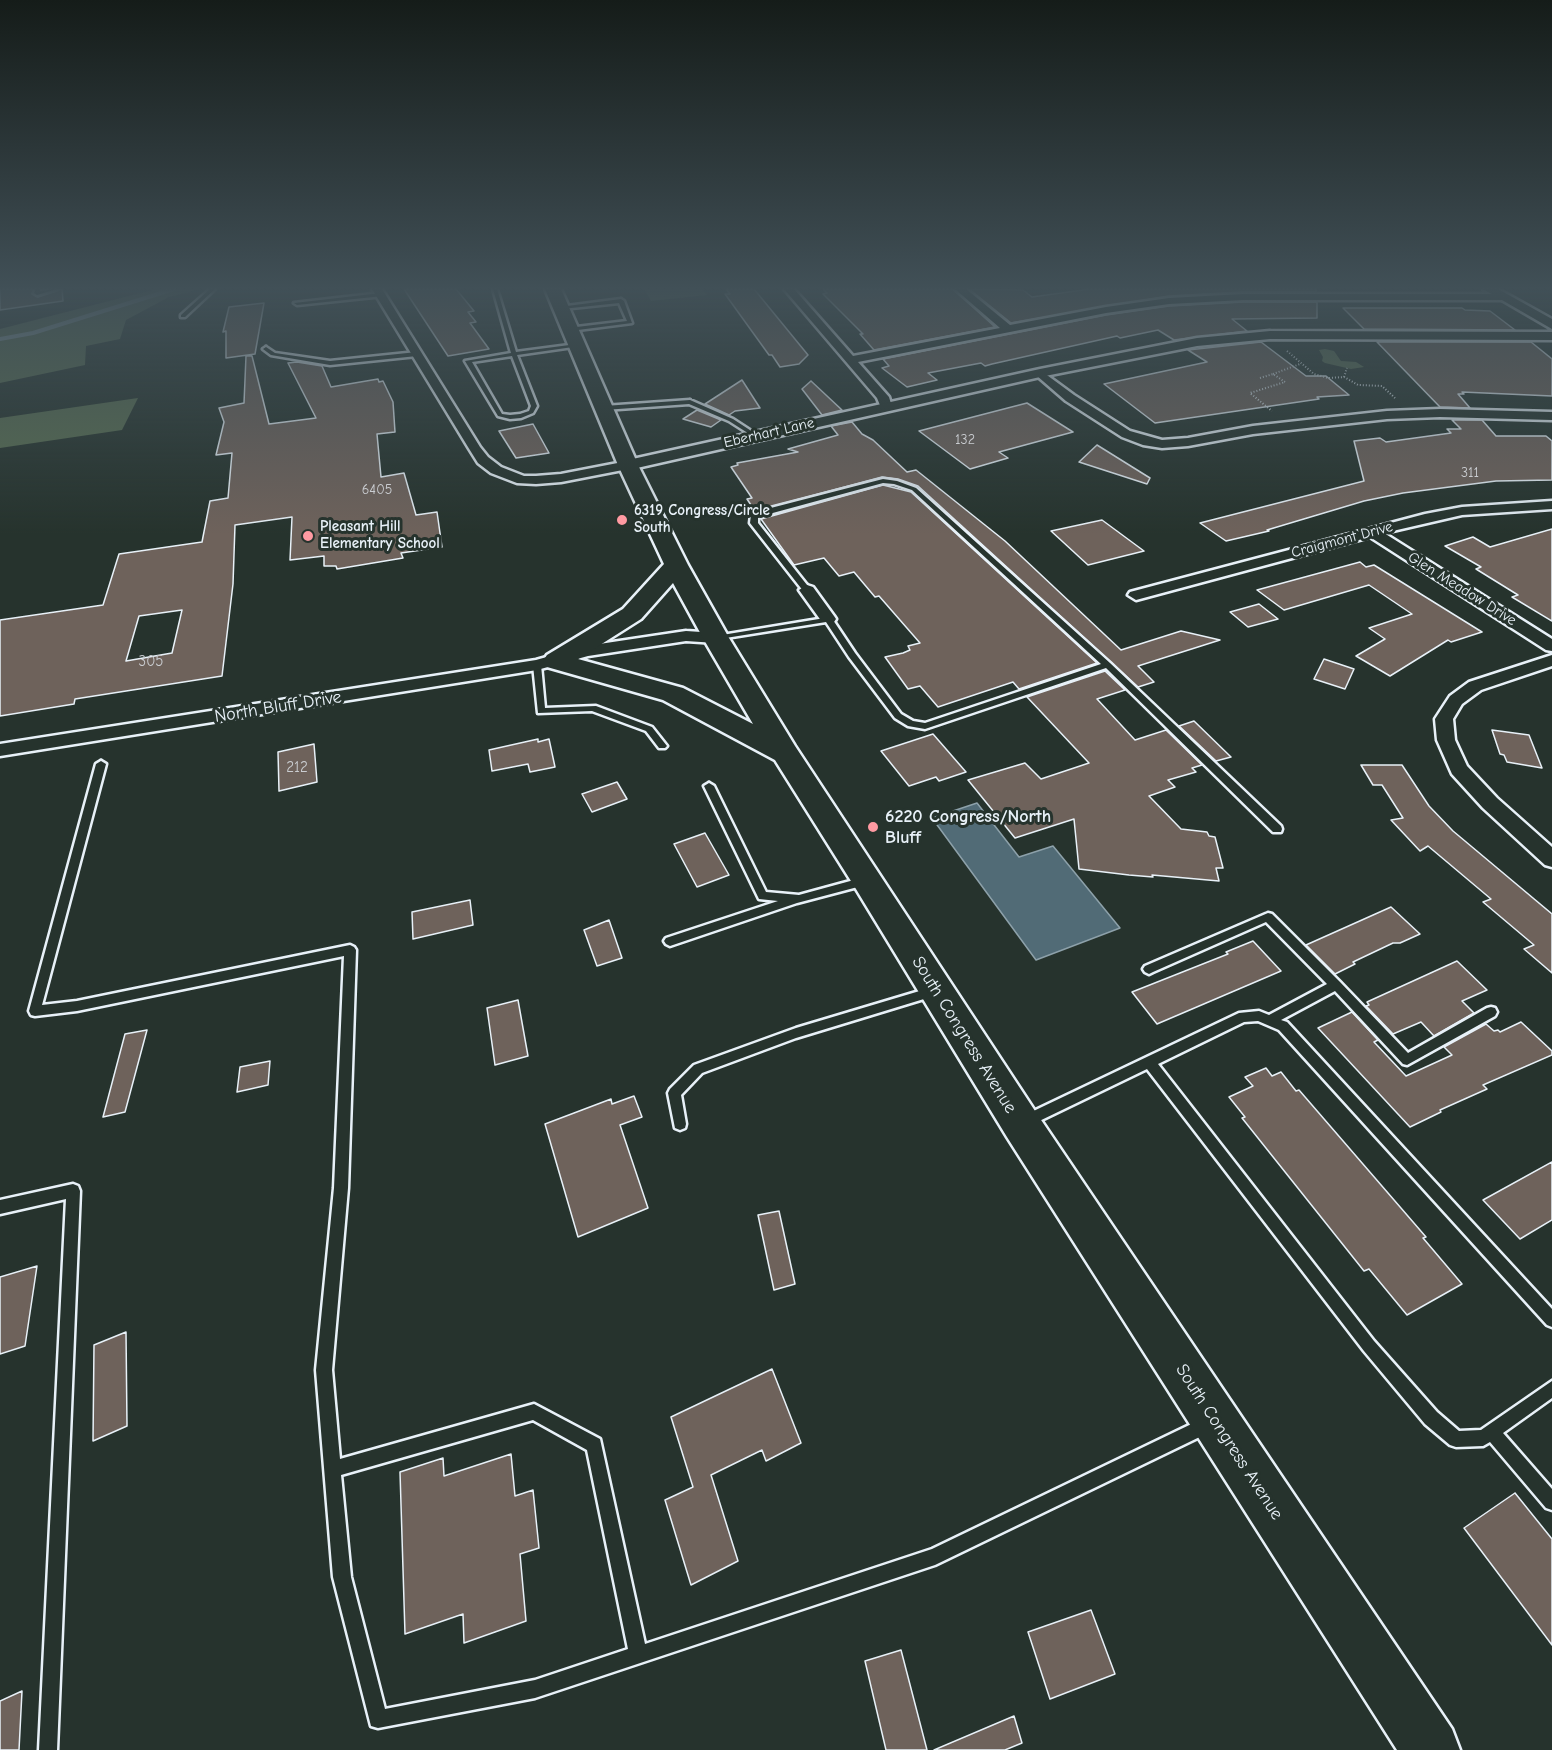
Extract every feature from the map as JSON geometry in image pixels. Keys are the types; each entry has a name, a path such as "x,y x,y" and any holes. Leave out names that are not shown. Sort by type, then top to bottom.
{"main road":[{"name":"South Congress Avenue","path":"588,371 628,465 676,565 716,638 785,753 868,880 1021,1124 1431,1750"},
{"path":"547,663 632,614 676,565"},
{"path":"547,663 673,694 785,753"}],"street":[{"path":"427,371 483,460 496,470 522,480 536,480 561,478 628,465"},
{"path":"860,371 883,397 886,407"},
{"name":"Eberhart Lane","path":"628,465 1052,371"},
{"path":"1040,373 1070,398 1126,434 1148,442 1162,444 1188,442 1253,430 1387,415 1440,413 1552,416"},
{"name":"Craigmont Drive","path":"1136,595 1425,518 1462,511 1552,505"},
{"name":"Glen Meadow Drive","path":"1372,532 1552,646"},
{"path":"807,590 828,619"},
{"name":"North Bluff Drive","path":"0,750 547,663 587,664 687,648 716,638"},
{"path":"1552,660 1475,686 1456,700 1444,719 1446,740 1460,769 1490,803 1552,859"}],"lane":[{"path":"474,371 500,415 510,417 531,412 534,406 520,371"},
{"path":"604,408 690,402 731,420 756,436"},
{"path":"807,590 754,523 754,517 883,481 895,482 914,489 1107,664 1277,829"},
{"path":"716,638 828,619 898,716 911,724 925,726 1107,664"},
{"path":"547,663 541,711 593,708 649,729 662,746"},
{"path":"101,764 35,1011 77,1006 350,950 341,1188 324,1370 342,1577 378,1719 535,1689 935,1557 1215,1421"},
{"path":"709,786 764,896 799,899"},
{"path":"670,941 799,899 868,880"},
{"path":"1149,969 1268,917 1407,1060 1491,1012"},
{"path":"1269,1020 1336,985"},
{"path":"680,1124 674,1093 698,1069 796,1033 936,991"},
{"path":"1021,1124 1243,1017 1259,1016 1283,1026 1552,1320"},
{"path":"1149,1062 1369,1346 1431,1418 1456,1439 1483,1438 1552,1389"},
{"path":"0,1207 73,1191 48,1750"},
{"path":"333,1469 534,1412 594,1445 638,1655"},
{"path":"1491,1431 1552,1502"}],"path":[{"path":"1260,378 1281,371"},
{"path":"1311,371 1319,376 1344,377 1355,384 1382,386 1396,399"},
{"path":"1344,377 1346,371"},
{"path":"1272,374 1285,382 1250,393 1275,413"}],"green space":[{"path":"0,371 58,371 0,383"},
{"path":"138,398 122,430 0,448 0,418"}],"water":[{"path":"977,803 1019,857 1053,846 1120,928 1036,960 932,818"}],"building":[{"path":"245,371 256,371 269,424 316,418 292,371 324,371 331,387 378,379 379,382 383,381 393,402 395,432 377,434 381,477 404,473 416,515 437,512 442,547 401,553 403,558 337,569 336,566 324,566 324,556 290,560 292,517 235,525 233,584 222,676 75,699 74,704 0,716 0,620 103,605 119,554 202,542 210,501 228,498 232,453 216,455 224,422 219,408 244,403","holes":["182,610 172,653 126,661 139,616"]},
{"path":"886,371 940,371 928,373 937,380 907,387"},
{"path":"1166,371 1299,371 1306,376 1326,376 1349,395 1317,397 1319,399 1155,423 1104,384"},
{"path":"1405,371 1552,371 1552,396 1462,392 1464,394 1458,394 1470,408 1440,407"},
{"path":"742,380 760,408 735,411 729,415 705,404"},
{"path":"811,381 842,410 822,415 802,389"},
{"path":"1027,403 1073,432 999,452 1008,458 970,469 919,431"},
{"path":"697,410 721,420 711,427 683,419"},
{"path":"1452,420 1482,420 1496,436 1546,436 1552,441 1552,480 1496,481 1403,493 1364,501 1267,530 1269,531 1226,541 1200,523 1364,481 1354,441 1380,438 1386,442 1451,433 1447,429 1461,429"},
{"path":"852,422 862,434 873,440 907,472 916,470 1005,541 1121,650 1181,631 1220,640 1138,666 1154,682 1138,687 918,486 898,479 882,477 755,511 747,499 752,498 731,467 738,465 737,463 798,452 788,449 838,435 831,426"},
{"path":"533,424 549,453 516,458 499,431"},
{"path":"1097,445 1150,478 1147,484 1079,462"},
{"path":"883,485 911,492 1097,663 1019,689 1013,682 938,707 920,686 908,689 885,657 903,653 910,650 908,646 920,643 879,596 875,597 854,572 839,576 824,558 794,565 761,519"},
{"path":"1102,520 1144,551 1088,565 1051,531"},
{"path":"1552,529 1552,621 1512,597 1518,595 1476,569 1481,567 1445,546 1473,537 1490,547"},
{"path":"1360,562 1366,567 1374,565 1482,632 1451,642 1448,640 1390,676 1356,656 1385,639 1369,628 1412,614 1369,585 1284,610 1257,590"},
{"path":"1259,604 1278,619 1248,627 1230,612"},
{"path":"1324,659 1354,669 1345,689 1314,679"},
{"path":"1105,671 1125,690 1097,699 1135,740 1166,730 1202,765 1192,768 1196,772 1168,780 1175,787 1149,796 1181,829 1207,832 1209,836 1215,837 1223,868 1216,868 1219,881 1079,869 1074,819 1015,838 968,780 1025,763 1041,779 1089,763 1027,697"},
{"path":"1194,721 1231,757 1216,761 1179,726"},
{"path":"1492,730 1529,735 1542,768 1507,762 1504,755 1500,754"},
{"path":"933,734 966,772 939,781 936,777 909,786 881,751"},
{"path":"538,739 538,742 549,739 555,767 530,772 528,764 492,771 489,750"},
{"path":"314,744 317,782 279,791 278,752"},
{"path":"1361,765 1402,765 1429,806 1453,831 1552,914 1552,973 1524,949 1534,945 1483,902 1491,899 1428,846 1420,851 1391,820 1403,818 1382,785 1373,785"},
{"path":"617,782 627,799 592,812 582,794"},
{"path":"705,833 729,875 697,887 674,844"},
{"path":"470,900 473,925 413,939 412,912"},
{"path":"1391,907 1420,934 1400,943 1393,943 1353,962 1355,964 1335,974 1306,945"},
{"path":"609,920 622,958 597,966 584,930"},
{"path":"1253,941 1281,971 1157,1024 1132,992 1228,954 1226,952"},
{"path":"1457,961 1487,990 1462,1001 1474,1013 1434,1036 1421,1022 1393,1034 1366,1006 1369,1005 1367,1002"},
{"path":"518,1000 528,1056 495,1065 487,1008"},
{"path":"1352,1012 1378,1040 1374,1042 1406,1076 1452,1055 1444,1047 1486,1024 1494,1031 1500,1032 1521,1022 1552,1051 1552,1055 1483,1085 1487,1089 1440,1110 1441,1112 1410,1127 1318,1028"},
{"path":"147,1030 125,1112 103,1117 125,1034"},
{"path":"270,1061 268,1085 237,1092 240,1067"},
{"path":"1266,1068 1272,1076 1281,1072 1296,1091 1299,1090 1426,1237 1423,1238 1462,1284 1407,1315 1369,1269 1364,1271 1242,1118 1245,1117 1229,1097 1253,1086 1245,1077"},
{"path":"634,1096 642,1117 620,1125 648,1208 578,1237 545,1124 611,1099 612,1104"},
{"path":"1552,1162 1552,1220 1520,1239 1483,1200"},
{"path":"779,1211 795,1284 774,1290 758,1215"},
{"path":"37,1266 25,1346 0,1354 0,1277"},
{"path":"126,1332 127,1426 93,1441 94,1345"},
{"path":"772,1369 801,1443 766,1461 762,1450 711,1475 738,1561 691,1585 665,1500 693,1487 671,1417"},
{"path":"511,1454 515,1496 533,1490 539,1548 520,1554 526,1621 464,1643 463,1614 405,1634 400,1472 443,1458 444,1476"},
{"path":"1515,1493 1552,1539 1552,1645 1464,1528"},
{"path":"1091,1610 1115,1674 1050,1699 1028,1632"},
{"path":"901,1650 927,1750 886,1750 865,1661"},
{"path":"22,1691 19,1750 0,1750 0,1701"},
{"path":"1014,1716 1022,1743 1005,1750 934,1750"}],"place":[{"name":"6319 Congress/Circle South","path":"622,520"},
{"name":"Pleasant Hill Elementary School","path":"308,536"},
{"name":"6220 Congress/North Bluff","path":"873,827"}]}
